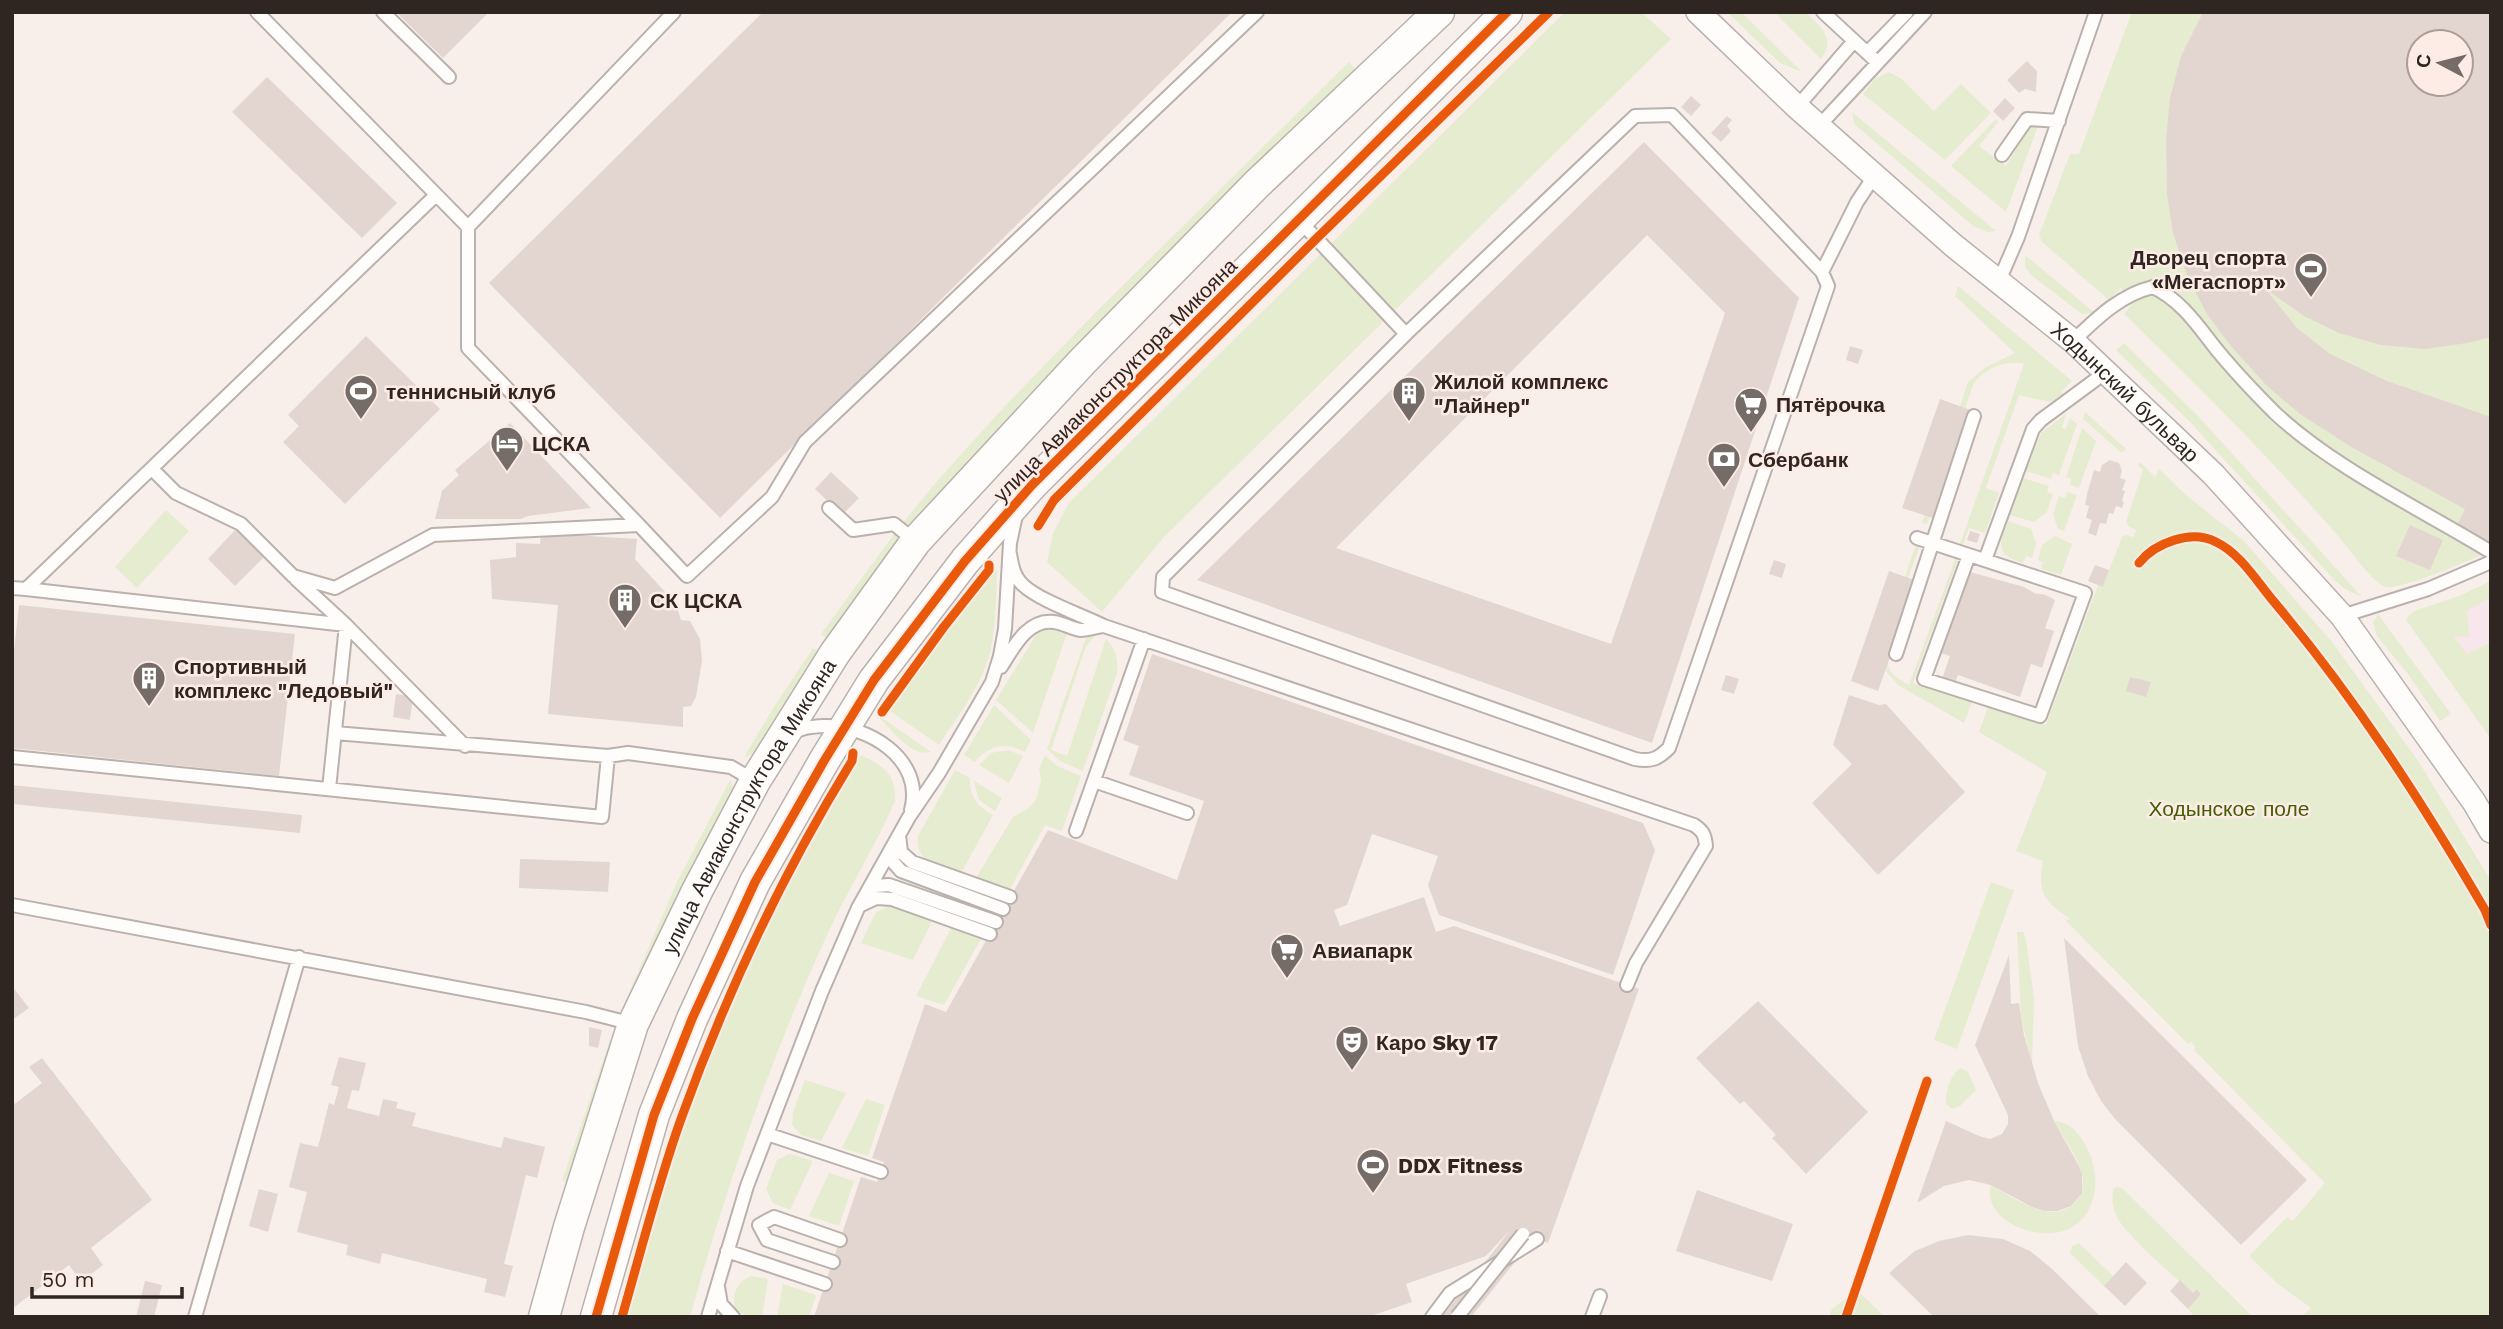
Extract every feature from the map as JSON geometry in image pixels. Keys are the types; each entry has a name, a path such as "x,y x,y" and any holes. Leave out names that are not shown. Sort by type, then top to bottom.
{"street":[{"name":"улица Авиаконструктора Микояна","path":"544,1317 569,1227 633,1024 697,891 755,781 835,653 916,541 1083,362 1238,204 1439,12"},
{"name":"улица Авиаконструктора Микояна","path":"596,1317 654,1115 692,1020 755,882 874,680 965,561 1032,485 1507,12"},
{"name":"Ходынский бульвар","path":"1698,12 1797,107 1953,245 2073,341 2213,474 2342,616 2474,802 2491,831"}],"lane":[{"path":"257,12 468,227"},
{"path":"383,12 449,77"},
{"path":"674,12 468,227 468,348 687,576 772,497 805,442 1257,12"},
{"path":"1823,12 1872,58"},
{"path":"1819,125 1907,12"},
{"path":"1872,58 1925,12"},
{"path":"1999,281 2018,237 2096,12"},
{"path":"1797,107 1854,41"},
{"path":"1672,115 1822,272 1828,286 1824,302 1669,748 1659,758 1647,761 1635,759 1162,592 1163,577 1406,334 1635,116 1672,115"},
{"path":"2002,155 2026,119 2059,121"},
{"path":"1822,272 1857,202 1874,175"},
{"path":"12,595 153,470 436,195"},
{"path":"1298,220 1406,334"},
{"path":"2073,341 2102,312 2139,290 2153,287 2169,295 2245,382 2277,414 2309,440 2491,552"},
{"path":"1985,560 2033,429 2041,420 2106,372"},
{"path":"1896,654 1974,416"},
{"path":"153,470 176,493 241,524 346,625 465,746"},
{"path":"992,682 1004,629 1012,529 1017,512 1032,485"},
{"path":"829,508 853,530 894,524 916,541"},
{"path":"293,576 335,588 433,535 639,525"},
{"path":"1917,537 2085,593 2040,716 1924,679 1969,555"},
{"path":"1010,554 1016,577 1023,585 1104,626 1694,825 1705,836 1706,846 1636,963 1627,985"},
{"path":"2342,616 2428,589 2491,562"},
{"path":"17,589 346,625"},
{"path":"709,1317 737,1217 822,991 858,908 892,846 1015,646 1035,624 1057,622 1080,630 1104,626"},
{"path":"329,789 346,625"},
{"path":"1076,831 1144,639"},
{"path":"773,751 795,731 809,727 844,727 879,739 908,772 913,803 909,817"},
{"path":"335,733 608,756 628,753 731,767 755,781"},
{"path":"12,757 602,817 608,756"},
{"path":"1094,781 1187,813"},
{"path":"892,846 892,858 901,871 1007,903 908,859 899,846 902,829"},
{"path":"858,908 870,899 892,899 993,928 889,885 875,886 866,895"},
{"path":"12,905 299,957 586,1012 633,1024"},
{"path":"195,1317 299,957"},
{"path":"767,1133 881,1172"},
{"path":"737,1217 759,1225 767,1240 832,1262"},
{"path":"759,1225 774,1217 840,1240"},
{"path":"1457,1317 1523,1234"},
{"path":"1432,1317 1450,1293 1537,1239"},
{"path":"727,1251 825,1284"},
{"path":"719,1277 721,1304 733,1317"},
{"path":"715,1294 715,1317"},
{"path":"1592,1317 1600,1296"}],"shaded area":[{"path":"2491,597 2491,642 2467,654 2452,636 2467,611"}],"green space":[{"path":"1565,12 1641,12 1671,39 1164,537 1102,612 1047,562 1053,533 1069,503"},
{"path":"1727,12 1741,12 1802,72 1780,63"},
{"path":"1774,12 1805,12 1816,22 1827,39 1826,52 1821,59"},
{"name":"Дворец спорта «Мегаспорт»","path":"2132,12 2491,12 2491,550 2406,584 2386,587 2375,579 2261,451 2124,314 2134,302 2121,288 2109,300 2042,242 2039,235 2070,154 2079,154"},
{"path":"1349,62 1356,70 1108,318 973,458 902,537 828,639 821,634 897,530 1004,407 1099,309"},
{"path":"1889,72 1902,79 1934,111 1961,84 1991,113 1945,160 1863,94 1875,79"},
{"path":"1852,112 1996,231 1988,232 1973,226 1854,124"},
{"path":"1996,119 1998,122 1979,146 2006,166 2029,126 2038,126 2006,212 1951,166"},
{"path":"2025,255 2095,313 2082,314 2031,275 2025,267"},
{"path":"1958,286 2072,381 2061,392 2063,394 2050,402 2019,395 1986,488 1999,493 1985,533 1969,528 1963,545 1960,544 2024,364 2003,364 1983,374 1973,385 1927,524 1922,523 1968,382 1986,367 2015,353 1955,296"},
{"path":"2124,343 2198,416 2362,597 2335,581 2191,423 2116,350"},
{"path":"2085,412 2126,449 2122,453 2083,419"},
{"path":"2066,414 2062,428 2066,429 2070,418 2077,424 2059,475 2053,473 2051,479 2026,471 2041,433"},
{"path":"2082,428 2096,441 2079,488 2070,485 2071,479 2066,477"},
{"name":"Ходынское поле","path":"2140,462 2155,477 2159,469 2187,496 2244,541 2332,642 2419,762 2491,881 2491,1317 2301,1317 2311,1308 2278,1284 2249,1256 2287,1217 2293,1221 2325,1183 2194,1050 2196,1047 2191,1042 2188,1044 2065,920 2071,919 2049,902 2042,889 2043,861 2016,851 2047,772 1979,732 1988,707 2046,725 2098,585 2103,586 2122,537 2134,537 2136,530 2126,522 2143,470 2138,465"},
{"path":"2023,478 2049,486 2047,492 2053,494 2047,512 2034,522 2010,515"},
{"path":"2067,492 2077,495 2064,531 2058,529 2053,514 2059,496 2065,498"},
{"path":"166,510 189,531 137,588 115,567"},
{"path":"2008,521 2031,529 2036,544 2032,558 2026,556 2023,563 2008,556 2002,548"},
{"path":"2055,536 2072,544 2061,575 2041,569 2043,562 2038,560 2042,545"},
{"path":"1916,544 1920,545 1890,637 1888,666 1895,676 1909,685 1956,557 1958,560 1913,683 1972,702 1964,723 1898,685 1885,670 1883,642"},
{"path":"995,569 995,612 986,666 975,689 939,745 887,709 944,630"},
{"path":"2491,581 2491,597 2467,611 2469,637 2453,636 2467,654 2491,642 2491,739 2406,620 2414,611 2459,596"},
{"path":"2378,614 2451,714 2440,721 2408,674 2377,636 2373,623"},
{"path":"1046,628 1067,633 1033,733 996,700 1036,635"},
{"path":"1097,634 1086,646 1051,750 1067,756 1106,639 1116,655 1117,673 1083,771 1060,761 1047,749 1086,638"},
{"path":"813,648 819,652 778,713 759,748 744,757 772,710"},
{"path":"994,705 1031,740 1025,752 1011,747 998,747 986,752 975,762 964,755"},
{"path":"881,717 931,752 924,753 910,747 880,719"},
{"path":"1008,750 1023,756 1009,783 979,765 991,753"},
{"path":"861,755 882,767 891,777 895,801 827,935 787,1028 734,1171 690,1317 627,1317 668,1168 709,1056 787,884"},
{"path":"1045,755 1057,766 1081,776 1062,831 1045,825 1010,889 976,878 1013,817 1029,808 1036,800 1041,780 1039,769"},
{"path":"955,770 970,778 971,790 976,800 993,815 961,873 930,862 920,852 918,845 918,836"},
{"path":"730,780 733,787 731,799 632,998 625,1002 677,882"},
{"path":"974,781 1002,798 995,811 979,800"},
{"path":"1991,882 2014,890 1957,1049 1934,1040"},
{"path":"890,906 933,919 913,960 861,943 876,912"},
{"path":"952,926 982,937 944,1005 916,996"},
{"path":"2017,932 2023,932 2026,940 2034,998 2032,1064 2021,1016"},
{"path":"610,1040 610,1057 584,1124 568,1182 562,1181"},
{"path":"1960,1068 1968,1072 1976,1090 1960,1106 1952,1109 1946,1104 1946,1094 1951,1080"},
{"path":"805,1080 846,1093 821,1141 801,1135 792,1125 793,1112"},
{"path":"866,1099 885,1105 868,1156 842,1148"},
{"path":"2054,1121 2071,1127 2083,1140 2093,1163 2095,1188 2093,1200 2082,1220 2060,1232 2036,1232 2023,1229 2001,1217 1990,1197 1991,1185 2033,1208 2045,1211 2067,1209 2076,1201 2083,1178 2074,1154"},
{"path":"789,1154 813,1161 790,1210 773,1203 766,1189 777,1160"},
{"path":"829,1173 854,1181 839,1226 809,1216"},
{"path":"2122,1188 2253,1317 2195,1317 2188,1309 2201,1293 2197,1289 2193,1293 2122,1225 2115,1214 2113,1203 2113,1189"},
{"path":"2079,1243 2113,1276 2104,1286 2070,1253 2072,1246"},
{"path":"751,1276 768,1279 762,1317 746,1317 735,1308 736,1289"},
{"path":"783,1284 816,1295 809,1317 777,1317"},
{"path":"1857,1290 1885,1317 1829,1317 1832,1309"}],"building":[{"path":"396,12 489,12 443,58"},
{"path":"763,12 1232,12 720,518 489,283"},
{"name":"Дворец спорта «Мегаспорт»","path":"2203,12 2491,12 2491,337 2425,349 2381,345 2339,333 2304,316 2266,289 2251,271 2297,328 2330,354 2387,381 2491,417 2491,542 2457,526 2465,509 2353,448 2300,414 2267,386 2230,345 2207,314 2188,278 2173,233 2167,194 2166,140 2170,98 2181,56"},
{"path":"2027,61 2037,71 2036,92 2025,89 2019,93 2007,80"},
{"path":"267,77 397,203 362,238 232,112"},
{"path":"1691,96 1701,105 1691,116 1681,107"},
{"path":"2005,98 2015,108 2003,121 1993,111"},
{"path":"1727,116 1732,120 1727,126 1731,131 1721,142 1711,133"},
{"name":"Жилой комплекс \"Лайнер\"","path":"1644,142 1799,298 1652,743 1197,580","holes":["1647,235 1725,313 1611,644 1336,548"]},
{"name":"теннисный клуб","path":"366,336 440,409 345,504 283,442 299,426 288,415"},
{"path":"1850,346 1863,350 1858,364 1846,360"},
{"path":"1940,399 1976,412 1939,520 1902,508"},
{"name":"ЦСКА","path":"510,423 591,508 521,519 435,519 442,491 459,475 455,470"},
{"path":"2110,460 2119,463 2122,471 2120,478 2126,480 2122,490 2125,491 2124,502 2122,508 2116,506 2113,514 2109,513 2106,524 2100,523 2096,536 2088,533 2092,520 2086,518 2089,506 2085,505 2087,494 2094,470 2100,472 2102,465"},
{"path":"831,472 859,498 842,515 815,489"},
{"path":"2410,525 2443,540 2430,570 2396,556"},
{"path":"236,529 264,557 235,586 208,559"},
{"path":"1970,531 1980,534 1977,543 1967,540"},
{"name":"СК ЦСКА","path":"541,533 637,539 635,559 676,604 681,620 690,621 700,639 702,661 696,697 691,706 683,707 683,727 548,714 558,605 492,599 490,560 516,557 516,543 540,544"},
{"path":"1774,560 1786,564 1782,578 1769,574"},
{"path":"2095,565 2109,570 2103,587 2088,581"},
{"path":"1889,571 1917,581 1878,691 1851,681"},
{"path":"1970,572 2024,587 2055,600 2045,628 2054,631 2042,668 2031,664 2020,697 1958,675 1955,683 1942,679 1950,656 1941,653"},
{"name":"Спортивный комплекс \"Ледовый\"","path":"19,605 295,634 279,776 12,748 12,669"},
{"name":"Авиапарк","path":"1152,654 1643,823 1655,850 1613,975 1439,915 1428,885 1438,856 1372,834 1347,905 1334,910 1340,926 1424,897 1436,932 1454,926 1639,989 1548,1243 1534,1238 1471,1317 1442,1317 1511,1229 1486,1256 1406,1284 1412,1302 1368,1317 814,1317 861,1177 877,1182 884,1162 872,1158 925,1004 946,1012 1048,830 1177,880 1204,801 1129,775 1139,746 1123,740"},
{"path":"1726,675 1739,679 1734,694 1721,690"},
{"path":"2130,677 2151,682 2146,697 2126,691"},
{"path":"396,694 413,697 410,720 393,717"},
{"path":"1849,695 1879,705 1886,704 1965,792 1878,875 1812,803 1852,764 1833,745"},
{"path":"12,785 302,815 300,833 12,804"},
{"path":"520,859 610,862 608,892 519,888"},
{"path":"2064,938 2307,1180 2241,1245 2115,1119 2101,1101 2088,1076 2078,1046"},
{"path":"2009,955 2011,1004 2019,1003 2024,1035 2038,1083 2055,1123 2079,1166 2082,1193 2071,1206 2058,1211 2045,1211 1991,1185 1969,1180 1944,1186 1917,1203 1946,1121 1990,1139 2002,1134 2008,1124 2008,1115 1975,1045"},
{"path":"12,986 29,1008 12,1020"},
{"path":"1758,1001 1868,1112 1806,1174 1772,1138 1776,1135 1744,1101 1740,1104 1696,1058"},
{"path":"589,1027 602,1030 598,1048 589,1046"},
{"path":"339,1057 366,1063 359,1091 352,1090 347,1108 379,1116 383,1099 398,1102 396,1108 416,1113 412,1126 501,1148 504,1137 545,1147 537,1178 526,1175 504,1264 513,1266 505,1297 484,1292 487,1279 382,1253 380,1264 346,1255 348,1245 297,1232 307,1192 289,1187 300,1143 318,1147 329,1103 334,1105 339,1087 331,1085"},
{"path":"42,1058 152,1200 91,1248 103,1265 81,1282 69,1265 12,1309 12,1106 42,1083 29,1067"},
{"path":"259,1189 278,1194 268,1232 249,1226"},
{"path":"1697,1190 1793,1224 1772,1281 1676,1251"},
{"path":"1968,1235 2003,1239 2030,1251 2101,1317 1934,1317 1889,1273 1915,1251 1939,1241"},
{"path":"2126,1262 2147,1283 2125,1306 2104,1286"},
{"path":"2180,1280 2193,1293 2197,1289 2201,1294 2188,1309 2170,1291"},
{"path":"145,1281 162,1285 154,1317 136,1317"}],"cycle path":[{"path":"596,1317 654,1115 692,1019 755,882 874,680 965,561 1032,485 1507,12"},
{"path":"1038,526 1054,500 1549,12"},
{"path":"2139,563 2164,544 2196,537 2216,542 2241,561 2360,713 2412,790 2485,910 2491,925"},
{"path":"882,712 989,570 989,565"},
{"path":"622,1317 657,1192 698,1072 779,891 852,761 853,753"},
{"path":"1846,1317 1927,1081"}],"place":[{"name":"Дворец спорта «Мегаспорт»","path":"2311,299"},
{"name":"теннисный клуб","path":"361,421"},
{"name":"Жилой комплекс \"Лайнер\"","path":"1409,423"},
{"name":"Пятёрочка","path":"1751,434"},
{"name":"ЦСКА","path":"507,473"},
{"name":"Сбербанк","path":"1724,489"},
{"name":"СК ЦСКА","path":"625,630"},
{"name":"Спортивный комплекс \"Ледовый\"","path":"149,708"},
{"name":"Авиапарк","path":"1287,980"},
{"name":"Каро Sky 17","path":"1352,1072"},
{"name":"DDX Fitness","path":"1373,1195"}]}
